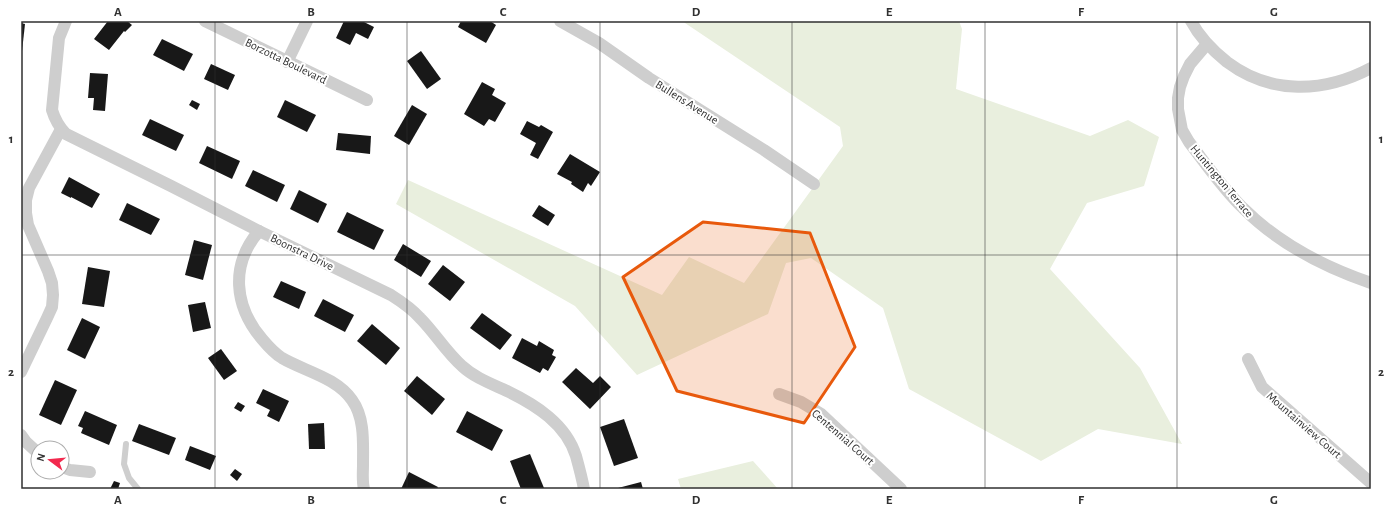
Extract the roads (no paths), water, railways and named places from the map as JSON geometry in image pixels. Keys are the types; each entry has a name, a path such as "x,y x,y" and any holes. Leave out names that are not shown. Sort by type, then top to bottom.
{"street":[{"path":"21,372 52,307 52,283 28,225 26,200 29,188 61,129 55,120 52,110 59,38 66,21"},
{"name":"Borzotta Boulevard","path":"205,21 367,100"},
{"path":"287,62 307,21"},
{"name":"Bullens Avenue","path":"560,21 599,43 649,78 764,150 814,184"},
{"path":"1191,21 1201,38 1213,51 1239,71 1251,77 1279,85 1312,86 1330,84 1346,80 1371,68"},
{"name":"Huntington Terrace","path":"1207,44 1190,64 1180,87 1178,109 1182,130 1189,142 1242,208 1273,234 1323,264 1349,276 1371,283"},
{"name":"Boonstra Drive","path":"61,129 66,134 259,231 392,295 420,318 462,366 476,377 531,404 550,417 570,442 576,456 584,489"},
{"path":"259,231 247,248 241,261 239,271 238,286 241,302 247,317 259,336 281,357 330,381 342,389 351,398 358,409 361,420 364,489"},
{"name":"Mountainview Court","path":"1248,359 1262,387 1371,483"},
{"name":"Centennial Court","path":"779,394 801,402 821,414 901,489"},
{"path":"21,435 30,446"},
{"path":"70,470 90,472"}],"lane":[{"path":"126,444 124,464 129,478 138,489"}]}
